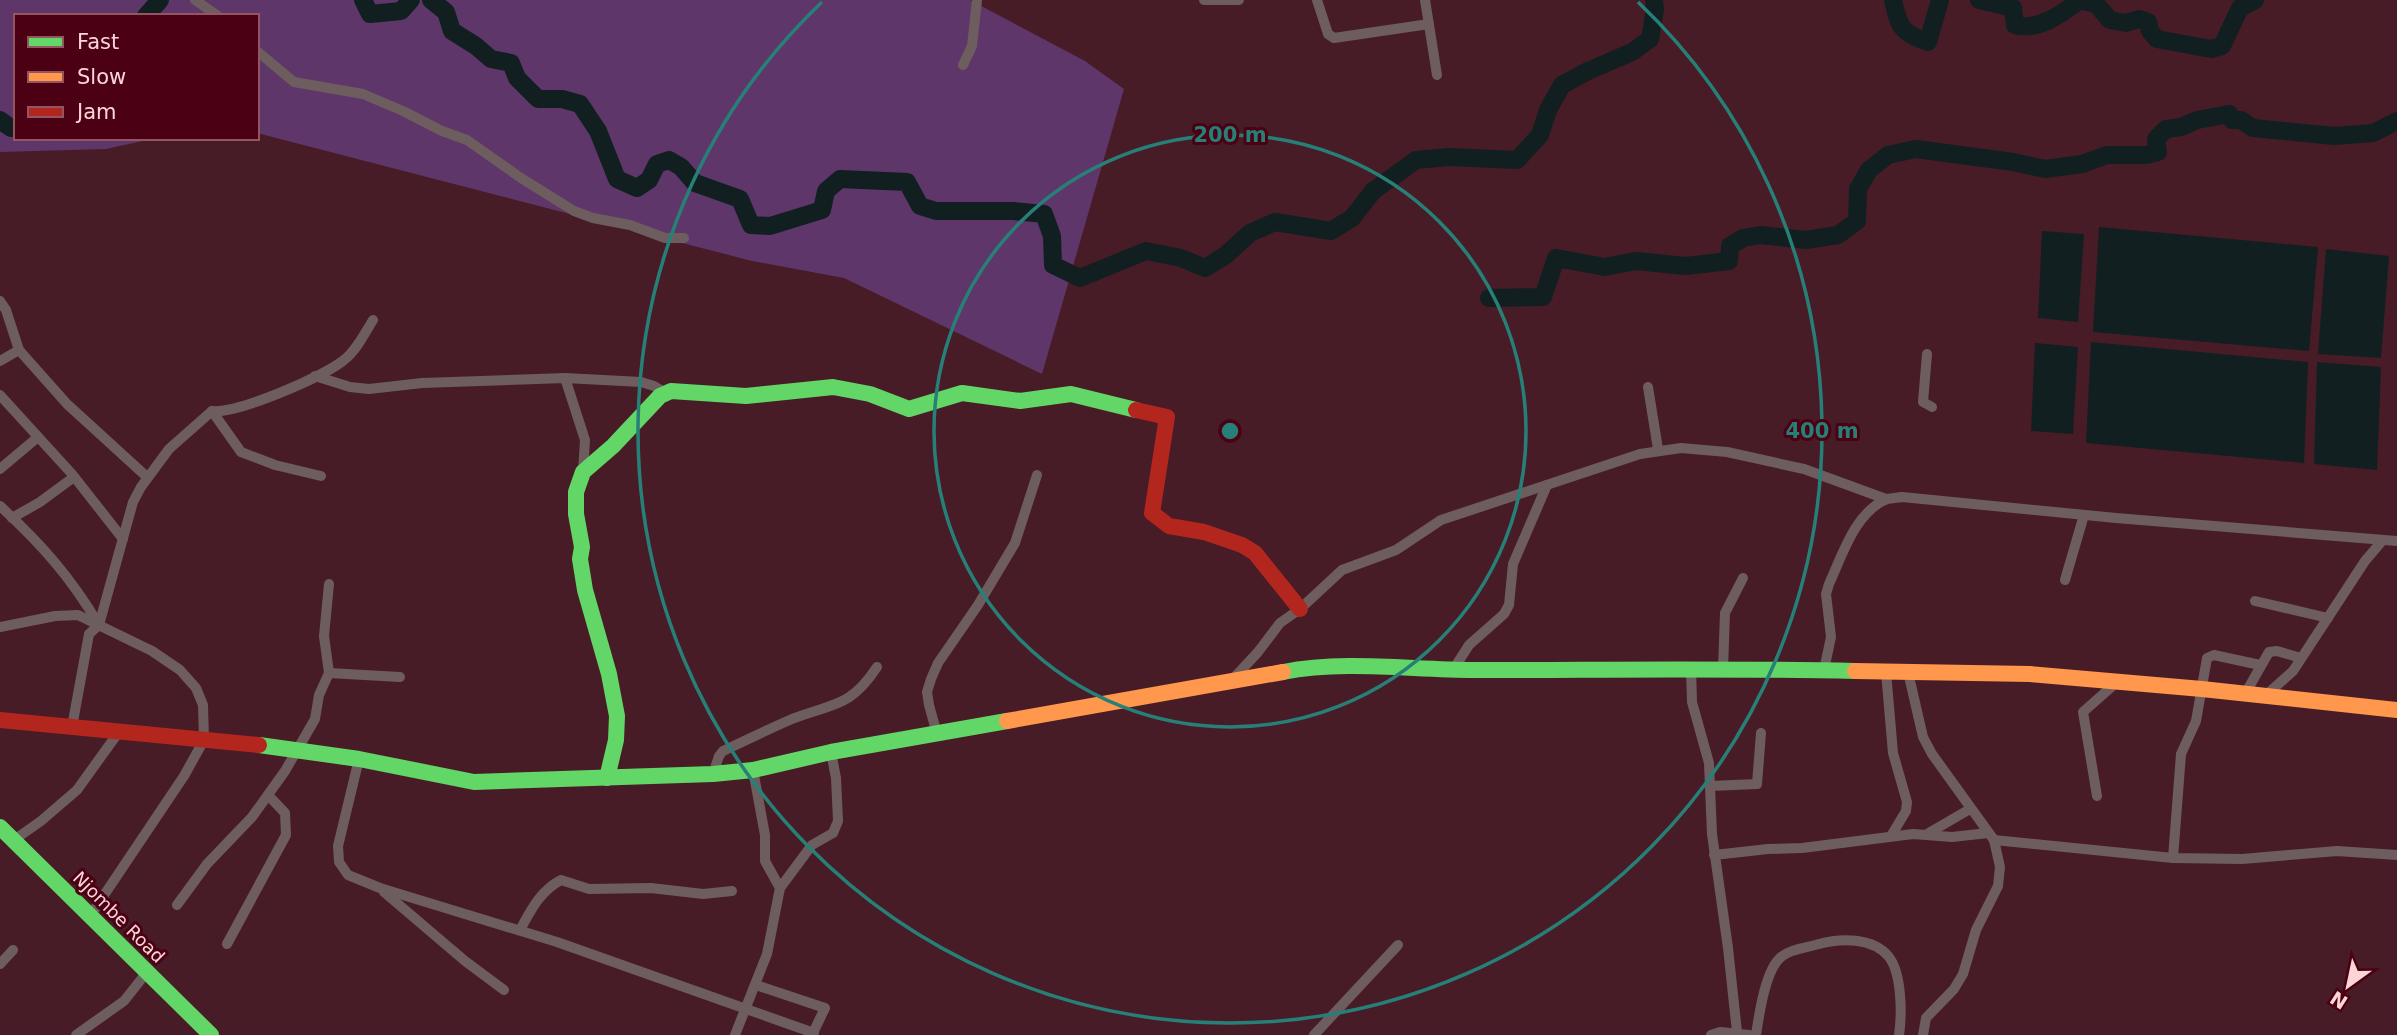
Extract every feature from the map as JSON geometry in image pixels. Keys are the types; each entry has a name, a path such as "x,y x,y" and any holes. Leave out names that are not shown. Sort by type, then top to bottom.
{"main road":[{"path":"607,778 616,740 617,716 609,674 585,590 580,559 582,547 576,514 576,492 583,472 613,446 649,407 666,393 678,390 746,396 846,388 909,408 962,393 1020,401 1070,394 1167,417 1152,513 1169,526 1204,531 1242,545 1255,553 1300,609"},
{"path":"0,720 26,720 118,733 295,750 359,759 474,782 713,775 753,770 831,752 1303,668 1375,666 1453,670 1723,669 2030,674 2397,710"},
{"name":"Njombe Road","path":"0,827 211,1035"}],"street":[{"path":"195,0 215,14"},
{"path":"963,65 972,46 977,0"},
{"path":"1204,0 1239,0"},
{"path":"1317,0 1328,34 1334,38 1429,24"},
{"path":"1425,0 1437,75"},
{"path":"259,53 294,82 363,94 432,127 467,140 511,172 574,211 593,218 630,225 665,238 684,238"},
{"path":"0,301 6,310 19,350 67,404 147,477"},
{"path":"72,727 89,635 99,625 133,502 147,477 169,449 212,411 219,412 255,403 344,361 373,320"},
{"path":"0,361 19,350"},
{"path":"1927,354 1929,379 1923,402 1932,407"},
{"path":"315,376 350,387 369,389 422,383 565,378 641,382 666,393"},
{"path":"565,378 585,440 583,472"},
{"path":"1648,387 1658,449"},
{"path":"0,395 74,477 123,539"},
{"path":"212,411 241,452 275,465 321,476"},
{"path":"0,470 38,437"},
{"path":"1231,681 1280,623 1300,609 1342,570 1396,550 1441,520 1547,485 1563,477 1658,449 1727,452 1804,469 1886,499 1902,497 2397,541"},
{"path":"937,734 927,692 931,679 938,663 978,605 1015,543 1037,475"},
{"path":"12,517 40,502 74,477"},
{"path":"1453,670 1469,645 1504,614 1509,605 1513,564 1547,485"},
{"path":"1824,670 1831,637 1826,594 1829,584 1857,527 1870,510 1886,499"},
{"path":"0,506 46,551 79,591 99,625"},
{"path":"2065,580 2084,515"},
{"path":"2265,696 2288,677 2365,561 2382,541"},
{"path":"1723,669 1725,613 1743,578"},
{"path":"177,905 207,864 235,838 268,795 315,719 319,695 329,673 324,636 329,584"},
{"path":"2255,601 2328,618"},
{"path":"0,627 55,616 78,615 152,651 180,670 196,688 203,705 204,740 184,776 90,916"},
{"path":"2245,694 2265,656 2272,651 2301,658"},
{"path":"2173,858 2181,754 2196,721 2206,661 2210,655 2260,665"},
{"path":"713,775 723,751 790,720 832,708 864,687 877,667"},
{"path":"1691,669 1692,702 1706,746 1714,855 1737,1032"},
{"path":"1886,671 1893,752 1906,802 1906,811 1891,836"},
{"path":"1908,672 1923,737 1991,837 2000,867 1998,886 1976,930 1963,974 1954,989 1926,1018 1923,1035"},
{"path":"329,673 400,677"},
{"path":"2097,796 2082,712 2117,682"},
{"path":"14,839 41,821 77,790 118,733"},
{"path":"1710,786 1757,784 1761,733"},
{"path":"735,1035 767,954 780,888 813,845 833,833 838,821 836,778 831,752"},
{"path":"359,759 337,855 348,875 380,888 520,930 747,1008 813,1034 825,1008 756,985"},
{"path":"753,770 765,835 765,861 780,888"},
{"path":"227,944 286,835 285,813 268,795"},
{"path":"1927,834 1970,808"},
{"path":"1714,855 1927,834 1991,837 2173,858 2242,859 2337,850 2397,855"},
{"path":"520,930 538,899 550,886 561,880 589,889 651,888 704,894 732,891"},
{"path":"380,888 465,961 504,990"},
{"path":"1756,1035 1759,1012 1778,959 1787,953 1835,939 1866,943 1881,949 1889,957 1900,996 1899,1035"},
{"path":"1314,1035 1398,945"},
{"path":"0,964 13,950"},
{"path":"76,1035 124,1002 147,972"},
{"path":"1712,1035 1720,1032 1749,1035"}],"shaded area":[{"path":"0,0 970,0 1085,61 1124,89 1042,374 844,278 752,261 259,134 259,14 14,14 14,140 147,140 106,149 0,152"},
{"path":"2099,227 2318,247 2309,351 2093,332"},
{"path":"2042,231 2084,234 2078,322 2038,318"},
{"path":"2326,249 2389,256 2381,358 2318,354"},
{"path":"2091,342 2308,362 2304,463 2086,443"},
{"path":"2035,343 2078,347 2073,434 2031,431"},
{"path":"2317,362 2381,367 2377,470 2314,464"}],"waterway":[{"path":"148,14 160,0"},
{"path":"363,0 370,14 401,11 411,0"},
{"path":"431,0 446,12 452,31 491,59 511,63 517,78 538,99 562,99 580,104 598,131 617,179 637,188 649,180 657,164 669,160 681,167 695,183 740,199 751,225 770,226 822,210 826,191 840,179 907,182 920,206 936,211 1013,211 1044,214 1052,236 1053,265 1080,278 1146,251 1181,258 1205,268 1226,255 1250,233 1275,222 1331,231 1352,218 1373,191 1416,160 1449,157 1517,160 1540,135 1548,110 1562,85 1632,52 1650,39 1654,0"},
{"path":"1893,0 1903,28 1928,42 1940,0"},
{"path":"1979,0 2013,8 2015,25 2024,26 2049,20 2080,0 2096,4 2110,20 2126,23 2139,19 2148,22 2150,31 2157,39 2211,49 2222,46 2240,8 2255,0"},
{"path":"1489,298 1543,297 1556,258 1605,267 1636,261 1686,266 1729,261 1730,246 1743,238 1760,235 1806,240 1838,235 1857,221 1858,189 1869,170 1888,155 1916,149 2045,169 2082,164 2107,155 2146,155 2158,152 2156,139 2166,129 2229,114 2232,120 2241,120 2253,128 2334,136 2373,133 2397,121"},
{"path":"0,120 14,127"}],"traffic: fast":[{"path":"607,778 616,740 617,716 609,674 585,590 580,559 582,547 576,514 576,492 583,472 613,446 660,396 671,391 746,396 833,387 870,394 909,409 962,393 1020,401 1071,394 1136,410"},
{"path":"1283,672 1354,666 1474,670 1855,671"},
{"path":"259,745 359,759 474,782 713,774 753,770 831,752 1007,721"},
{"path":"0,827 211,1035"}],"traffic: slow":[{"path":"1855,671 2030,674 2397,710"},
{"path":"1007,721 1283,672"}],"traffic: jam":[{"path":"1136,410 1167,417 1152,513 1169,526 1204,532 1242,545 1255,553 1300,609"},
{"path":"0,720 259,745"}]}
